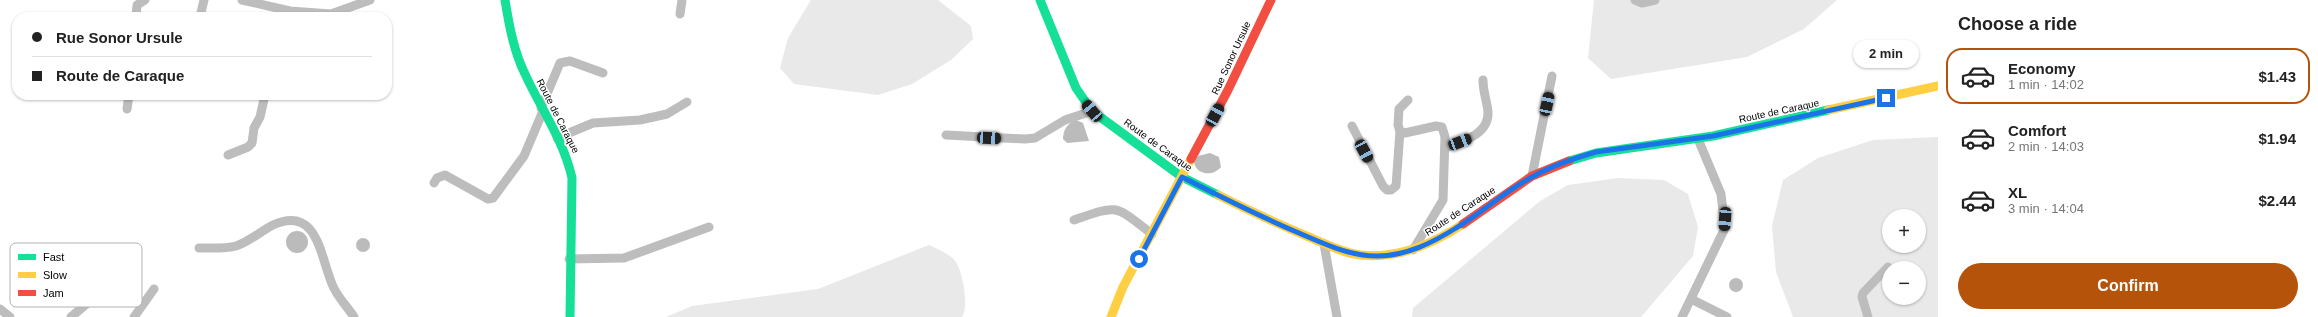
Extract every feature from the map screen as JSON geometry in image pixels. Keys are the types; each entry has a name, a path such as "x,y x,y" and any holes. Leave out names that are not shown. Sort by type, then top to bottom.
{"street":[{"path":"136,12 137,5 145,0"},
{"path":"201,12 204,0"},
{"path":"242,0 282,12"},
{"path":"337,12 370,0"},
{"name":"Route de Caraque","path":"505,0 518,58 542,110 568,159 572,178 570,317"},
{"path":"680,14 682,0"},
{"name":"Route de Caraque","path":"1040,0 1076,88 1092,111 1182,177 1263,218 1324,244 1361,255 1379,256 1413,250 1456,228 1532,176 1562,163 1596,152 1698,139 1938,86"},
{"name":"Rue Sonor Ursule","path":"1111,317 1123,287 1228,90 1271,0"},
{"path":"1635,0 1642,2 1655,0"},
{"path":"434,183 437,178 445,175 488,199 493,198 524,156 560,63 570,61 600,74 604,73"},
{"path":"1532,176 1552,76"},
{"path":"1445,148 1471,138 1485,125 1488,112 1483,93 1483,80"},
{"path":"127,109 128,100"},
{"path":"228,155 252,143 254,128 260,117 264,100"},
{"path":"1352,126 1383,186 1387,190 1391,190 1396,186 1400,132 1398,125 1399,109 1408,100"},
{"path":"557,138 593,123 640,120 667,114 687,102"},
{"path":"946,135 1025,139 1035,138 1065,120 1092,111"},
{"path":"1400,132 1405,133 1436,126 1442,127 1445,131 1443,200 1413,250"},
{"path":"1682,317 1725,228 1722,194 1698,139"},
{"path":"1074,220 1106,209 1115,208 1152,234"},
{"path":"200,248 236,246 274,224 286,220 300,220 305,223 316,238 332,285 354,317"},
{"path":"570,259 624,258 709,227"},
{"path":"1324,244 1337,317"},
{"path":"1868,317 1862,297 1863,293 1882,273"},
{"path":"142,306 154,289"},
{"path":"1692,299 1727,317"},
{"path":"71,317 83,307"},
{"path":"134,317 141,307"},
{"path":"0,309 10,317"}],"shaded area":[{"path":"811,0 938,0 971,26 973,39 951,60 912,84 878,95 794,84 780,68 788,38"},
{"path":"1594,0 1837,0 1804,29 1747,57 1611,79 1588,58"},
{"path":"1076,120 1083,123 1089,141 1067,143 1063,139 1065,129"},
{"path":"1938,137 1938,317 1793,317 1776,272 1772,226 1783,180 1818,158 1873,140"},
{"path":"1210,153 1219,157 1221,167 1214,172 1201,172 1195,166 1194,162 1198,156"},
{"path":"1618,178 1664,180 1688,194 1698,227 1693,256 1641,317 1412,317 1413,308 1540,201 1568,185"},
{"path":"297,231 305,234 308,242 305,250 297,253 289,250 286,242 289,234"},
{"path":"360,238 366,238 370,242 370,248 366,252 360,252 356,248 356,242"},
{"path":"929,245 944,252 954,259 959,267 965,298 965,306 962,317 666,317 692,306 818,289"},
{"path":"1736,278 1741,280 1743,285 1741,290 1736,292 1731,290 1729,285 1731,280"}],"traffic: fast":[{"path":"505,0 510,29 521,66 564,151 572,178 570,317"},
{"path":"1040,0 1076,88 1092,111 1182,177 1218,195"},
{"path":"1569,161 1596,153 1713,136 1828,110"}],"traffic: slow":[{"path":"1828,110 1938,86"},
{"path":"1111,317 1123,287 1191,159"},
{"path":"1218,195 1274,222 1328,245 1361,255 1375,256 1402,252 1427,244 1463,224"}],"traffic: jam":[{"path":"1191,159 1228,90 1271,0"},
{"path":"1463,224 1532,176 1569,161"}],"route":[{"path":"1139,259 1182,177 1263,218 1325,244 1361,255 1379,256 1413,250 1426,246 1456,228 1532,176 1579,157 1596,152 1698,139 1886,98"}]}
